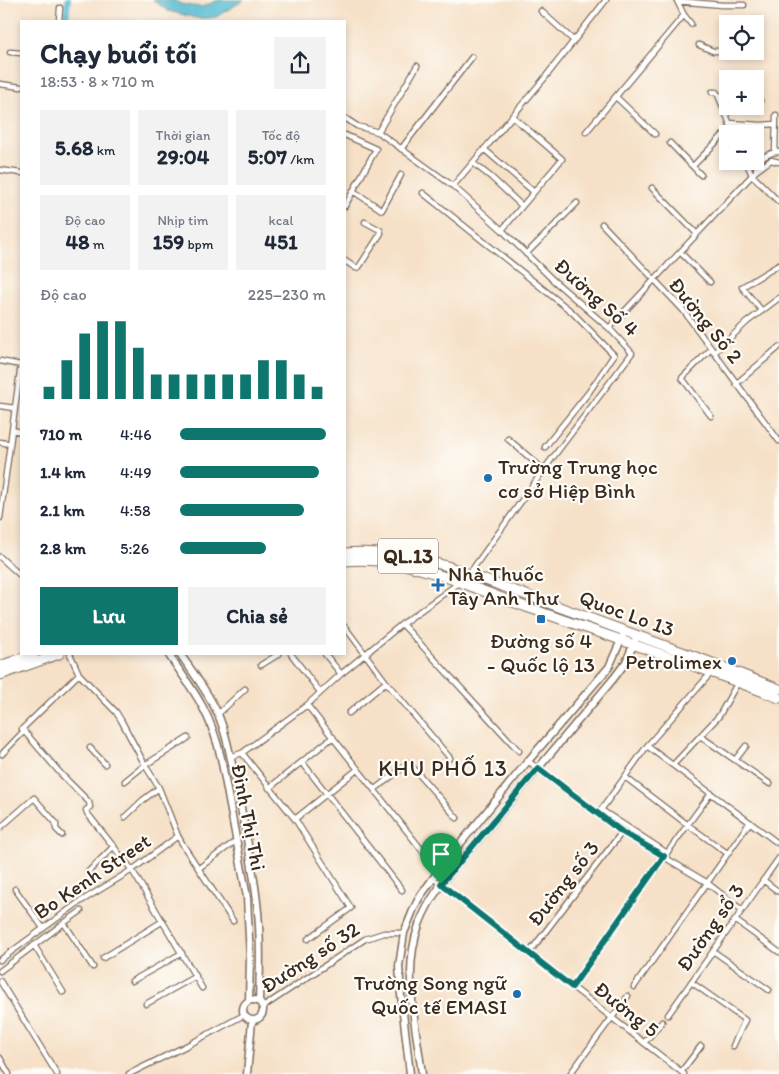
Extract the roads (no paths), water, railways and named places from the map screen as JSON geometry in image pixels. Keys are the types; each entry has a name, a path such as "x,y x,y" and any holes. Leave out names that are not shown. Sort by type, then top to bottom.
{"highway":[{"name":"Quoc Lo 13","path":"346,553 403,555 447,566 626,632 636,640 779,698"},
{"name":"Quoc Lo 13","path":"346,561 368,560 401,564 461,582 622,641 636,640 779,689"},
{"path":"461,582 468,574"},
{"path":"0,666 31,655"},
{"path":"0,675 56,655"}],"street":[{"path":"453,186 606,0"},
{"path":"691,24 684,16 677,1 744,5"},
{"path":"59,20 60,8"},
{"path":"541,11 573,40"},
{"path":"586,132 684,16"},
{"path":"699,45 713,51 719,51"},
{"path":"10,52 20,53"},
{"path":"401,149 472,56"},
{"path":"378,132 417,66"},
{"path":"0,84 20,87"},
{"path":"712,92 716,92 730,125"},
{"path":"616,97 656,134"},
{"path":"754,173 757,162 763,157 777,152 776,115"},
{"path":"502,230 562,159 512,116"},
{"name":"Đường Số 4","path":"346,119 357,126 378,132 453,186 502,230 553,280 609,328 632,353 468,574"},
{"path":"761,125 776,124"},
{"path":"346,135 376,149 346,204"},
{"path":"693,166 719,137"},
{"path":"670,143 701,174"},
{"path":"484,149 534,192"},
{"path":"609,328 754,173 771,160 779,162"},
{"path":"473,163 522,206"},
{"path":"0,170 20,173"},
{"path":"752,170 779,202"},
{"path":"354,191 382,210 401,175"},
{"path":"652,188 697,234"},
{"path":"423,193 572,312 614,355 589,392 545,447"},
{"path":"526,254 577,203"},
{"path":"346,262 356,268 359,267 381,233 380,230 365,222"},
{"name":"Đường Số 2","path":"602,224 682,310 779,441"},
{"path":"680,252 710,282"},
{"path":"762,311 742,287 779,265"},
{"path":"712,416 682,378 747,322 779,298"},
{"path":"736,384 779,347"},
{"path":"0,361 20,364"},
{"path":"0,518 20,380"},
{"path":"589,392 597,400"},
{"path":"0,406 15,408"},
{"path":"12,430 20,432"},
{"path":"508,439 544,470"},
{"path":"0,442 10,444"},
{"path":"0,557 20,575"},
{"path":"230,757 242,754 307,705 341,674 402,624 454,585 461,582"},
{"path":"402,624 519,751"},
{"path":"346,628 386,682 450,758"},
{"path":"410,1074 399,981 399,966 404,933 419,898 432,878 528,761 609,667 626,632"},
{"path":"422,1074 412,988 412,954 419,924 429,903 441,884 614,678 626,662 636,640"},
{"path":"70,655 79,674 116,712 159,788 178,836 233,921"},
{"name":"Đinh Thị Thi","path":"169,655 196,695 214,731 221,758 246,890 250,958 249,1001"},
{"name":"Đinh Thị Thi","path":"181,655 218,714 230,757 253,867 260,950 261,1005"},
{"path":"262,665 277,655"},
{"path":"292,655 320,692"},
{"path":"326,655 341,674"},
{"path":"711,793 667,853 601,810 647,746 712,672"},
{"path":"2,754 23,730 79,674"},
{"path":"349,713 386,682"},
{"path":"673,765 719,716 739,682"},
{"path":"218,714 245,689"},
{"path":"307,705 429,859"},
{"path":"23,730 61,774 89,802 90,807 86,810 87,813 132,870 202,988"},
{"path":"700,736 770,784"},
{"path":"268,788 333,737"},
{"path":"125,780 188,738"},
{"path":"647,746 779,844"},
{"path":"735,760 746,746"},
{"path":"90,748 105,764"},
{"path":"242,754 295,819 351,908 308,939"},
{"path":"528,761 622,832 706,882 742,910"},
{"path":"302,762 402,890"},
{"path":"375,790 409,763 457,818"},
{"path":"295,819 358,769"},
{"path":"625,777 728,853"},
{"path":"125,818 143,800 159,788"},
{"path":"0,828 34,798 56,823 56,828 62,835"},
{"path":"634,987 750,822"},
{"name":"Đường số 3","path":"529,953 622,832"},
{"name":"Bo Kenh Street","path":"0,960 78,903 132,870 178,836"},
{"path":"199,868 237,840"},
{"path":"88,872 114,846"},
{"path":"572,987 664,856"},
{"name":"Đường sổ 3","path":"668,1015 779,858"},
{"name":"Đường 5","path":"432,878 682,1073"},
{"path":"763,880 779,892"},
{"path":"15,889 43,928"},
{"path":"0,971 81,911"},
{"path":"735,920 779,952"},
{"path":"103,958 163,921"},
{"path":"64,924 92,967"},
{"name":"Đường số 32","path":"261,1005 365,939 384,933 404,933"},
{"path":"34,945 63,992"},
{"path":"713,951 769,990"},
{"path":"132,981 182,953"},
{"path":"146,1004 196,976"},
{"path":"0,981 57,1074"},
{"path":"690,982 745,1020 733,1046"},
{"path":"570,1074 628,996"},
{"path":"244,1015 244,1006 249,1001 261,1005 260,1017 252,1021"},
{"path":"244,1015 252,1021"},
{"path":"129,1074 244,1015"},
{"path":"247,1074 252,1021"},
{"path":"644,1043 662,1022"},
{"path":"682,1073 701,1046"},
{"path":"0,1058 9,1074"}],"water":[{"path":"153,0 174,0 181,4 201,7 219,0 244,0 216,17 196,18 168,11"}],"waterway":[{"path":"66,20 68,0"}],"place":[{"name":"Trường Trung học cơ sở Hiệp Bình","path":"488,478"},
{"name":"Nhà Thuốc Tây Anh Thư","path":"438,585"},
{"name":"Đường số 4 - Quốc lộ 13","path":"541,619"},
{"name":"Petrolimex","path":"732,661"},
{"name":"Trường Song ngữ Quốc tế EMASI","path":"517,994"}],"district":[{"name":"KHU PHỐ 13","path":"443,768"}]}
